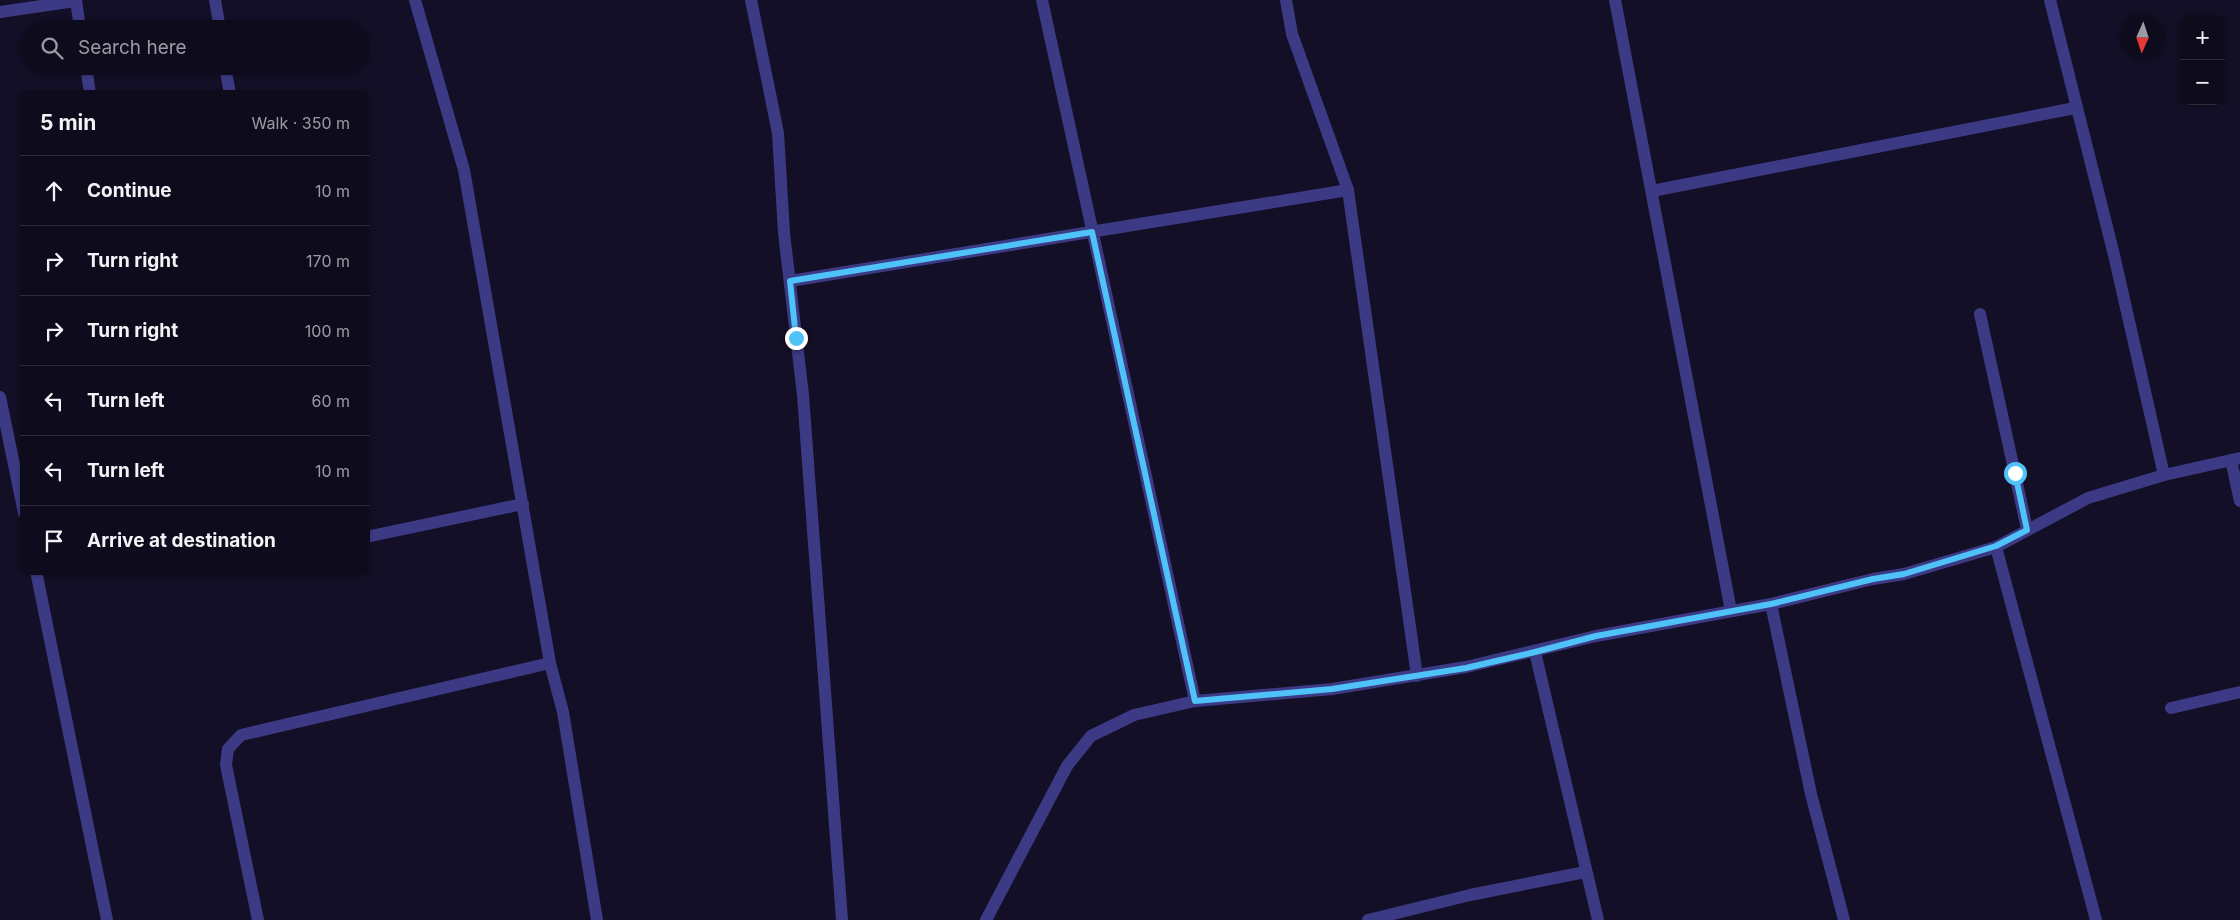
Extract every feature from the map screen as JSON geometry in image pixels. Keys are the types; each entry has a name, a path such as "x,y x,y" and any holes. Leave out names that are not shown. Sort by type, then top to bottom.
{"street":[{"path":"0,12 76,0 79,20"},
{"path":"215,0 218,20"},
{"path":"415,0 464,170 550,663 563,712 597,920"},
{"path":"751,0 778,133 790,281 804,415 842,920"},
{"path":"1042,0 1195,701"},
{"path":"1286,0 1292,34 1348,190 1417,676"},
{"path":"1615,0 1732,611"},
{"path":"2050,0 2114,255 2164,475"},
{"path":"87,75 89,90"},
{"path":"227,75 229,90"},
{"path":"1652,191 2076,108"},
{"path":"790,281 1348,190"},
{"path":"1980,314 2027,530"},
{"path":"0,397 20,494"},
{"path":"986,920 1067,766 1091,736 1134,715 1195,701 1332,689 1417,676 1535,652 1596,636 1771,604 1873,579 1904,574 1996,546 2088,498 2164,475 2236,459 2240,501"},
{"path":"370,537 523,504"},
{"path":"1996,546 2096,920"},
{"path":"37,575 107,920"},
{"path":"1771,604 1811,794 1844,920"},
{"path":"1535,652 1585,872 1598,920"},
{"path":"258,920 226,766 228,749 241,735 550,663"},
{"path":"2172,708 2240,692"},
{"path":"1368,920 1470,895 1585,872"}],"route":[{"path":"796,338 790,281 1092,232 1195,701 1252,698 1332,689 1466,668 1596,636 1771,604 1873,579 1904,574 1996,546 2027,530 2015,473"}]}
